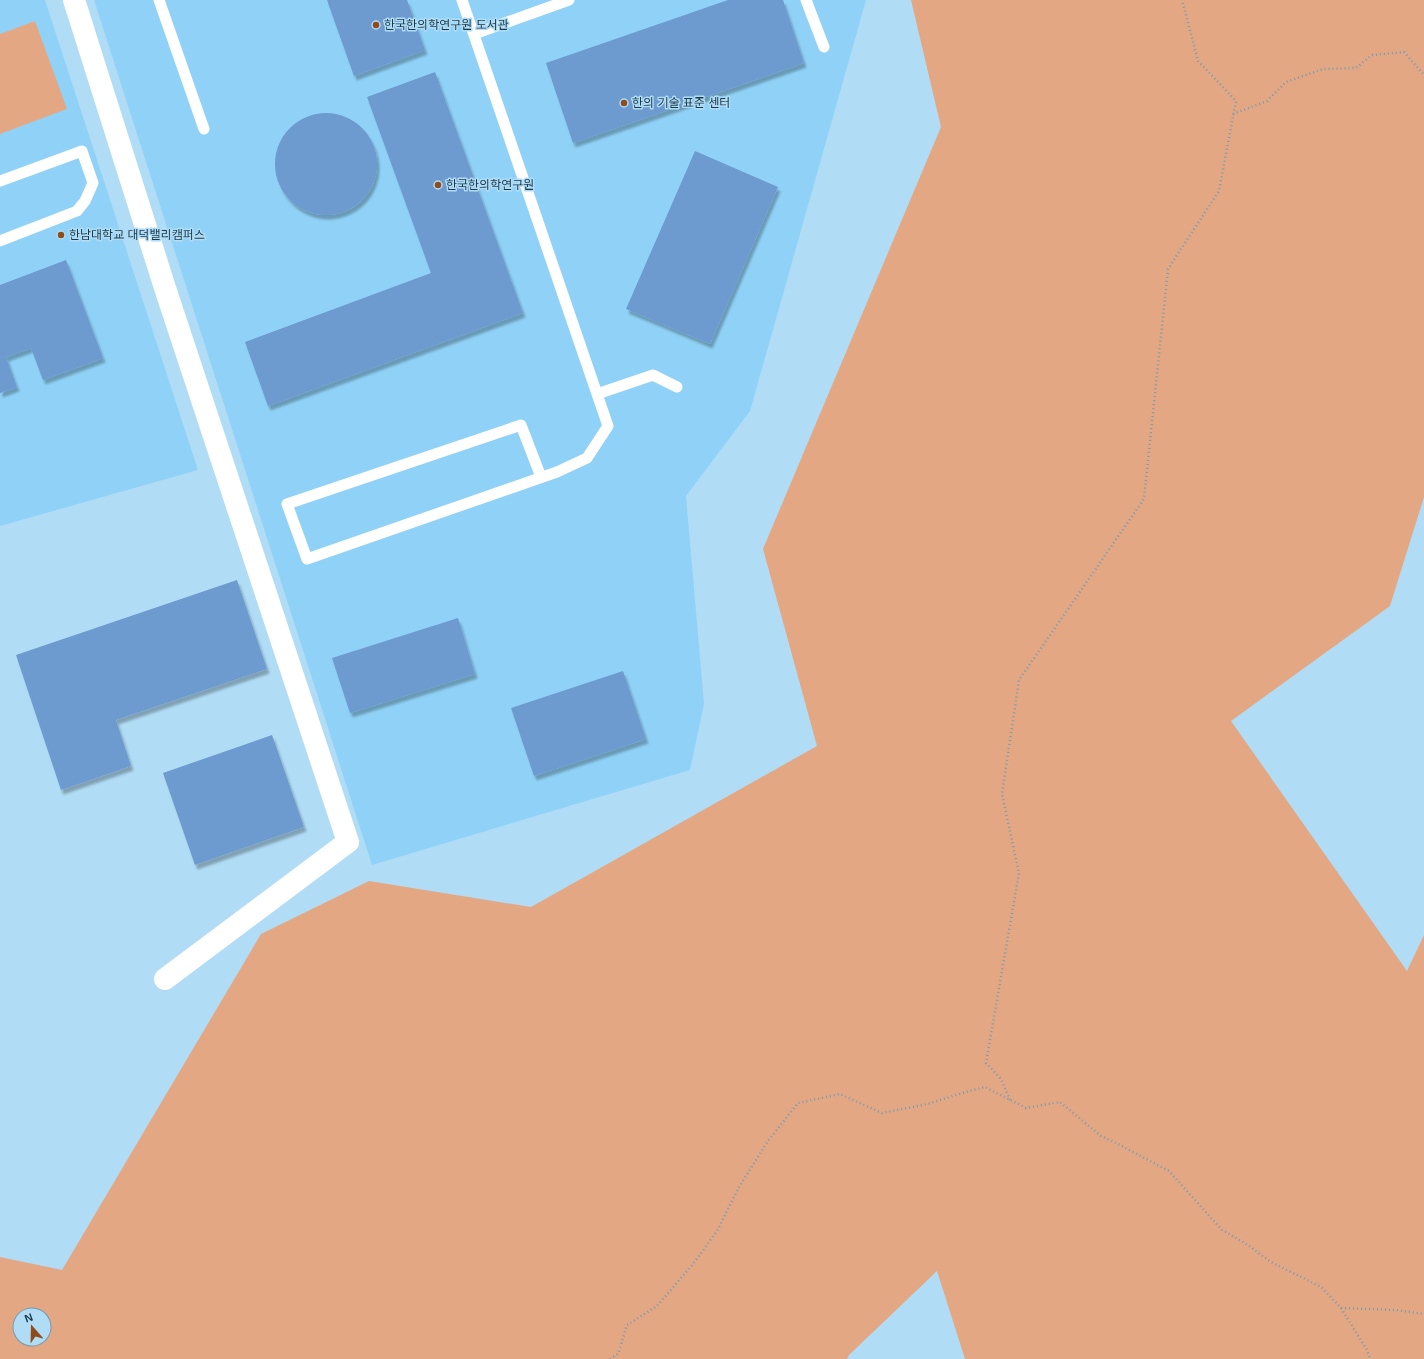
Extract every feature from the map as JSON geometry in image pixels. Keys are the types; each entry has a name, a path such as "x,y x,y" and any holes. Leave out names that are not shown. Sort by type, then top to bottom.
{"street":[{"path":"74,0 163,281 348,842 165,979"}],"lane":[{"path":"159,0 204,129"},
{"path":"462,0 608,426 587,458 557,472 307,558 287,504 522,425 541,477"},
{"path":"474,34 569,0"},
{"path":"806,0 824,47"},
{"path":"0,181 82,151 93,183 85,201 77,211 0,241"},
{"path":"598,394 654,375 678,387"}],"path":[{"path":"1010,1100 1001,1079 986,1063 1020,873 1002,794 1019,680 1144,499 1168,269 1219,191 1236,101 1198,61 1182,0"},
{"path":"1233,114 1267,101 1286,82 1323,70 1356,68 1372,55 1404,52 1424,75"},
{"path":"610,1359 618,1354 628,1325 657,1306 697,1258 717,1231 739,1187 768,1141 798,1103 840,1094 882,1113 928,1104 985,1087 1026,1108 1060,1102 1101,1136 1169,1171 1222,1230 1245,1243 1271,1262 1321,1287 1341,1308 1367,1350 1370,1359"},
{"path":"1341,1308 1396,1310 1424,1314"}],"shaded area":[{"name":"한남대학교 대덕밸리캠퍼스","path":"0,0 45,0 198,470 0,526"},
{"name":"한국한의학연구원","path":"94,0 866,0 750,411 686,496 704,704 690,770 372,865"},
{"path":"911,0 1424,0 1424,497 1390,606 1231,721 1407,971 1424,935 1424,1359 965,1359 937,1271 849,1355 847,1359 0,1359 0,1257 62,1270 261,934 369,881 531,907 817,746 763,549 941,127"},
{"path":"35,21 67,109 0,134 0,34"}],"building":[{"name":"한국한의학연구원 도서관","path":"327,0 407,0 425,50 354,76"},
{"name":"한의 기술 표준 센터","path":"728,0 783,0 804,63 573,143 546,63"},
{"name":"한국한의학연구원","path":"435,72 523,313 268,406 245,342 431,273 367,97"},
{"path":"326,113 346,117 362,128 373,144 377,164 373,184 362,200 346,211 326,215 306,211 290,200 279,184 275,164 279,144 290,128 306,117"},
{"path":"695,151 778,187 710,344 626,309"},
{"path":"66,260 103,358 43,380 31,348 6,357 17,387 0,393 0,285"},
{"path":"237,580 267,669 116,720 131,766 61,790 16,655"},
{"path":"458,618 475,674 350,713 332,658"},
{"path":"623,671 646,739 534,776 511,708"},
{"path":"272,735 304,827 195,865 163,773"}],"place":[{"name":"한국한의학연구원 도서관","path":"376,25"},
{"name":"한의 기술 표준 센터","path":"624,103"},
{"name":"한국한의학연구원","path":"438,185"},
{"name":"한남대학교 대덕밸리캠퍼스","path":"61,235"}]}
